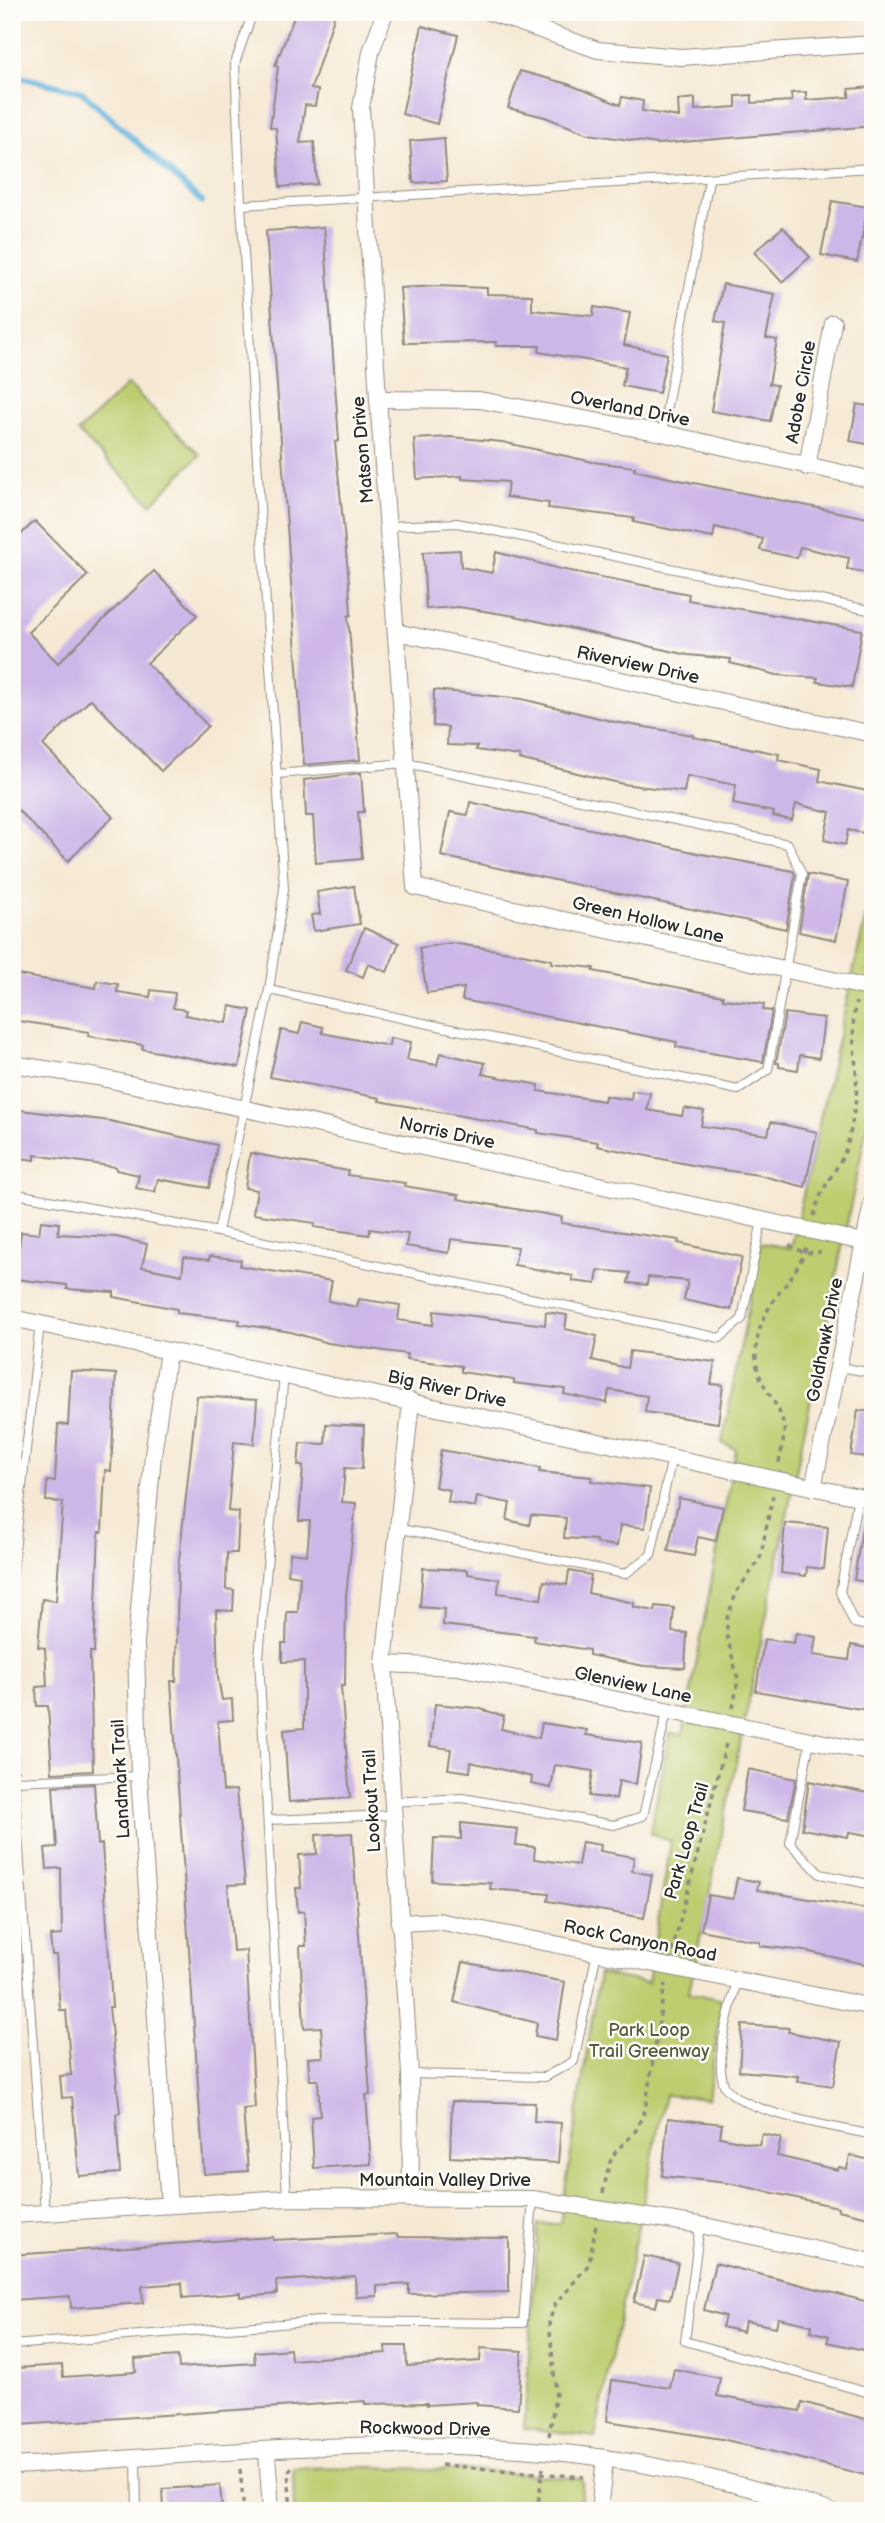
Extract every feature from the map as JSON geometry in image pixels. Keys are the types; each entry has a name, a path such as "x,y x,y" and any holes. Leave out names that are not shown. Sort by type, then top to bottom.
{"street":[{"name":"Matson Drive","path":"385,12 371,52 361,108 378,399 390,526 415,887"},
{"path":"489,12 598,50 681,57 873,44"},
{"name":"Adobe Circle","path":"807,467 833,323"},
{"name":"Overland Drive","path":"378,399 479,400 662,433 873,480"},
{"name":"Riverview Drive","path":"396,632 873,734"},
{"name":"Green Hollow Lane","path":"415,887 873,989"},
{"name":"Norris Drive","path":"12,1064 97,1077 868,1243"},
{"name":"Goldhawk Drive","path":"813,1488 868,1243 873,1199"},
{"name":"Big River Drive","path":"12,1318 865,1499"},
{"name":"Landmark Trail","path":"169,1351 139,1585 136,1642 139,1776 169,2205"},
{"name":"Lookout Trail","path":"411,1401 384,1664 391,1808 410,2074 411,2199"},
{"name":"Glenview Lane","path":"384,1664 458,1667 873,1753"},
{"name":"Rock Canyon Road","path":"399,1923 438,1921 873,2007"},
{"name":"Mountain Valley Drive","path":"12,2214 287,2198 533,2199 700,2225 873,2262"},
{"name":"Rockwood Drive","path":"12,2466 434,2446 605,2458 744,2484 830,2511"},
{"path":"267,2452 271,2511"},
{"path":"599,2511 605,2458"}],"lane":[{"path":"218,1232 269,990 284,889 241,205 235,63 253,12"},
{"path":"241,205 709,180 873,168"},
{"path":"662,433 709,180"},
{"path":"390,526 457,523 873,611"},
{"path":"269,990 738,1090 768,1070 802,874 788,844 406,763 277,774"},
{"path":"12,1193 218,1232 720,1338 742,1319 762,1220"},
{"path":"12,1577 40,1323"},
{"path":"841,1367 873,1374"},
{"path":"284,1374 259,1657 287,2198"},
{"path":"396,1528 625,1574 651,1555 672,1457"},
{"path":"865,1499 840,1592 854,1623 873,1627"},
{"path":"12,1676 14,1781 45,2213"},
{"path":"268,1820 463,1798 614,1825 643,1816 667,1712"},
{"path":"810,1741 790,1843 820,1874 873,1885"},
{"path":"14,1781 139,1776"},
{"path":"410,2074 545,2077 574,2061 597,1952"},
{"path":"737,1980 720,2063 723,2085 733,2095 753,2107 873,2135"},
{"path":"12,2345 319,2321 523,2323 533,2199"},
{"path":"700,2225 685,2342 873,2393"},
{"path":"136,2459 137,2511"}],"path":[{"path":"863,972 873,933"},
{"path":"813,1217 819,1193 846,1149 855,1102 852,1031 857,999"},
{"path":"758,1239 789,1245 805,1253 828,1253"},
{"path":"779,1465 784,1427 758,1374 757,1334 769,1305 802,1262 807,1243"},
{"path":"732,1710 738,1680 727,1636 727,1618 737,1591 760,1559 774,1491"},
{"name":"Park Loop Trail","path":"672,1953 698,1861 700,1836 718,1784 728,1736"},
{"path":"603,2194 609,2164 616,2151 635,2132 645,2110 667,1978"},
{"path":"548,2440 556,2392 549,2322 555,2305 583,2276 589,2264 597,2221"},
{"path":"291,2511 289,2472 293,2466 304,2465"},
{"path":"429,2465 534,2471 542,2475 553,2473 584,2477"},
{"path":"537,2511 544,2466"},
{"path":"240,2469 244,2511"}],"green space":[{"path":"128,384 200,455 151,504 78,432"},
{"name":"Park Loop Trail Greenway","path":"873,884 873,1097 689,1992 722,2000 708,2099 665,2095 595,2437 524,2429 538,2224 560,2224 599,1974 648,1983 671,1841 650,1833 670,1733 683,1734 736,1449 722,1443 761,1243 791,1248"},
{"path":"372,2467 487,2471 580,2479 583,2482 579,2511 294,2511 293,2468"}],"building":[{"path":"296,12 335,14 311,89 318,90 315,106 305,105 300,143 314,142 317,184 280,187 276,128 270,127 278,67 275,66"},
{"path":"422,26 458,35 437,124 402,114"},
{"path":"520,71 568,84 620,105 622,97 643,101 642,111 679,117 678,100 695,98 695,110 736,107 736,96 752,95 752,103 792,101 791,93 806,92 806,100 849,97 849,89 873,87 873,126 658,144 588,134 545,117 508,108"},
{"path":"444,138 447,181 413,183 410,141"},
{"path":"832,201 868,207 857,262 821,255"},
{"path":"324,227 339,441 335,442 349,582 351,615 348,616 360,760 304,765 266,231"},
{"path":"783,227 810,257 782,282 754,252"},
{"path":"723,284 775,294 766,338 777,340 769,384 777,385 770,421 711,411 725,323 715,321"},
{"path":"400,288 487,288 487,294 532,295 532,310 593,316 594,307 630,313 624,345 667,354 659,393 622,386 626,367 539,352 540,346 496,346 496,342 404,343"},
{"path":"857,404 873,407 873,445 850,441"},
{"path":"451,437 502,442 593,462 635,467 634,470 679,480 873,519 873,574 847,569 849,558 800,547 797,558 760,550 763,539 715,527 713,538 633,522 634,518 548,508 549,503 506,497 508,482 462,479 462,476 417,479 414,439"},
{"path":"35,521 88,575 28,632 58,663 154,571 197,615 147,663 208,726 161,771 91,699 43,745 113,817 68,861 12,804 12,543"},
{"path":"460,550 461,567 492,573 496,552 560,569 689,594 688,600 862,630 852,687 817,682 818,678 777,675 730,663 731,659 688,655 515,616 459,607 426,609 423,552"},
{"path":"434,690 522,699 615,722 693,735 779,754 778,760 821,769 819,781 872,792 863,833 848,830 845,845 824,840 830,812 796,804 792,820 773,816 774,812 733,804 736,785 687,776 684,792 623,784 519,759 520,756 476,750 477,746 447,745 448,727 433,726"},
{"path":"361,773 364,812 358,812 362,859 316,863 313,816 306,816 304,780"},
{"path":"470,802 702,854 793,871 795,875 786,929 441,856 450,812 468,815"},
{"path":"808,874 848,882 836,940 799,932"},
{"path":"354,886 360,924 314,931 311,915 320,914 317,892"},
{"path":"364,928 399,943 387,972 368,964 363,977 346,970"},
{"path":"451,943 523,954 552,960 551,963 594,968 593,971 723,996 723,999 764,1004 763,1010 772,1011 763,1062 676,1047 677,1042 462,1000 464,988 427,993 419,948"},
{"path":"12,974 96,988 97,981 118,984 117,992 150,997 151,990 175,993 173,1008 186,1010 185,1015 227,1023 230,1006 251,1010 239,1067 142,1049 143,1045 88,1036 89,1032 12,1020"},
{"path":"785,1013 824,1018 819,1058 800,1055 798,1070 779,1067 779,1063 776,1063"},
{"path":"302,1022 323,1027 322,1033 389,1046 390,1038 411,1042 407,1060 437,1065 440,1053 485,1063 482,1074 539,1085 538,1091 604,1101 605,1096 631,1100 632,1091 650,1093 647,1110 682,1116 684,1108 704,1111 701,1126 768,1135 771,1122 817,1132 805,1187 759,1175 702,1167 597,1146 598,1142 538,1133 538,1130 379,1101 380,1098 270,1077 281,1030 299,1034"},
{"path":"12,1109 110,1121 217,1145 209,1188 158,1179 155,1192 136,1188 139,1175 116,1170 116,1167 35,1155 35,1160 12,1157"},
{"path":"250,1153 348,1171 347,1175 405,1183 404,1186 459,1195 458,1199 562,1217 561,1223 679,1240 678,1243 742,1257 731,1310 684,1300 688,1281 648,1277 647,1285 628,1283 630,1273 598,1270 596,1284 573,1281 573,1276 514,1265 518,1247 451,1239 449,1253 406,1246 408,1234 370,1229 369,1235 314,1227 315,1223 253,1214 257,1190 245,1188"},
{"path":"41,1221 59,1223 58,1234 116,1237 147,1244 142,1267 182,1275 184,1257 209,1260 210,1256 241,1260 240,1266 332,1281 328,1301 357,1307 359,1299 400,1305 398,1320 433,1325 434,1311 545,1325 546,1312 567,1315 565,1329 597,1336 592,1360 627,1368 630,1351 715,1362 711,1384 723,1385 718,1423 645,1412 647,1396 609,1390 607,1403 564,1394 565,1389 514,1383 514,1380 461,1372 461,1366 406,1359 407,1354 328,1343 291,1332 239,1324 240,1320 177,1313 177,1309 114,1297 114,1292 67,1289 67,1285 15,1279 21,1232 39,1234"},
{"path":"71,1371 116,1374 111,1471 105,1470 102,1532 99,1532 94,1652 90,1652 93,1771 52,1773 48,1706 37,1706 36,1687 47,1686 45,1648 38,1647 42,1599 56,1601 63,1502 46,1501 47,1481 55,1481 58,1424 68,1425"},
{"path":"197,1396 257,1400 254,1444 234,1442 228,1511 239,1512 237,1553 227,1553 226,1589 234,1590 233,1611 216,1610 218,1678 222,1700 232,1699 233,1720 218,1721 223,1791 236,1790 245,1884 228,1885 233,1951 246,1950 255,2108 243,2109 248,2171 204,2174 171,1681 176,1681 178,1569"},
{"path":"858,1410 873,1412 873,1458 851,1455"},
{"path":"326,1424 364,1426 362,1469 345,1468 342,1502 356,1503 346,1596 345,1686 341,1686 350,1798 289,1802 284,1730 304,1728 304,1661 282,1662 287,1612 298,1612 300,1576 288,1574 290,1553 307,1555 310,1521 299,1521 303,1466 298,1466 300,1443 325,1444"},
{"path":"441,1450 540,1468 539,1472 592,1477 591,1481 650,1488 645,1528 620,1525 617,1546 596,1543 596,1540 564,1538 566,1518 531,1515 529,1525 507,1520 510,1503 477,1497 475,1507 448,1502 450,1490 435,1487"},
{"path":"679,1498 723,1507 716,1541 698,1537 694,1556 668,1551"},
{"path":"864,1515 873,1516 873,1583 854,1580"},
{"path":"785,1523 828,1527 824,1569 807,1567 806,1576 781,1573"},
{"path":"423,1568 468,1570 468,1574 499,1579 498,1593 541,1599 544,1581 567,1585 569,1571 591,1575 588,1593 634,1603 634,1607 655,1611 656,1606 674,1608 672,1632 687,1633 685,1668 644,1666 589,1655 589,1650 534,1641 535,1636 443,1625 444,1609 420,1607"},
{"path":"796,1633 816,1637 813,1655 849,1660 851,1645 873,1649 873,1711 756,1691 764,1639 794,1643"},
{"path":"435,1704 477,1708 504,1716 501,1729 539,1738 542,1723 587,1730 586,1735 642,1743 636,1784 619,1781 616,1799 589,1796 593,1771 555,1765 551,1788 531,1784 532,1777 471,1762 470,1772 448,1769 451,1749 430,1746"},
{"path":"748,1769 796,1779 788,1818 741,1811"},
{"path":"809,1781 873,1794 873,1836 849,1832 848,1837 802,1829"},
{"path":"94,1784 98,1845 102,1844 112,2007 109,2007 120,2113 116,2114 120,2173 79,2176 72,2097 62,2098 60,2076 71,2075 66,2010 60,2010 56,1955 52,1955 50,1936 62,1935 61,1868 47,1869 45,1848 57,1847 53,1786"},
{"path":"461,1823 518,1829 516,1845 535,1847 534,1859 578,1865 582,1842 601,1845 600,1851 634,1857 632,1871 652,1875 644,1918 548,1901 549,1894 490,1889 491,1883 432,1881 434,1838 461,1839"},
{"path":"352,1833 370,2095 366,2095 371,2164 314,2168 311,2117 320,2116 318,2080 310,2080 308,2058 323,2057 321,2027 304,2028 300,1946 306,1946 304,1911 298,1912 296,1888 301,1888 299,1855 317,1854 316,1835"},
{"path":"737,1878 759,1882 757,1890 873,1910 873,1966 805,1951 760,1946 760,1942 701,1930 708,1895 733,1899"},
{"path":"463,1962 565,1982 556,2040 535,2036 537,2023 454,2002"},
{"path":"742,2025 789,2028 788,2032 841,2042 833,2086 797,2081 798,2076 739,2071"},
{"path":"452,2101 535,2103 534,2121 561,2123 558,2163 450,2157"},
{"path":"668,2118 722,2124 720,2137 759,2145 762,2134 781,2138 777,2156 838,2170 839,2167 847,2169 850,2155 873,2161 873,2218 838,2210 838,2207 728,2183 662,2176"},
{"path":"397,2234 398,2237 509,2238 509,2292 409,2294 409,2284 377,2286 377,2296 356,2297 355,2276 276,2281 277,2294 240,2297 240,2293 183,2298 182,2283 142,2286 143,2303 71,2308 70,2296 12,2300 12,2255 273,2237 273,2240"},
{"path":"644,2256 678,2263 670,2299 658,2297 656,2307 634,2302"},
{"path":"715,2263 873,2303 873,2352 827,2342 829,2336 811,2331 812,2325 778,2318 776,2327 745,2321 743,2332 722,2327 725,2316 704,2310"},
{"path":"385,2346 406,2346 407,2366 480,2361 481,2348 522,2351 518,2408 477,2405 477,2402 427,2405 365,2404 365,2401 21,2425 17,2368 62,2365 63,2377 136,2372 135,2359 178,2356 179,2368 255,2363 254,2352 290,2349 291,2360 386,2353"},
{"path":"674,2369 720,2378 717,2396 800,2411 802,2402 873,2421 873,2477 722,2439 607,2421 612,2380 670,2388"},
{"path":"220,2485 222,2511 164,2511 163,2489"}],"waterway":[{"path":"12,75 82,92 202,202"}]}
